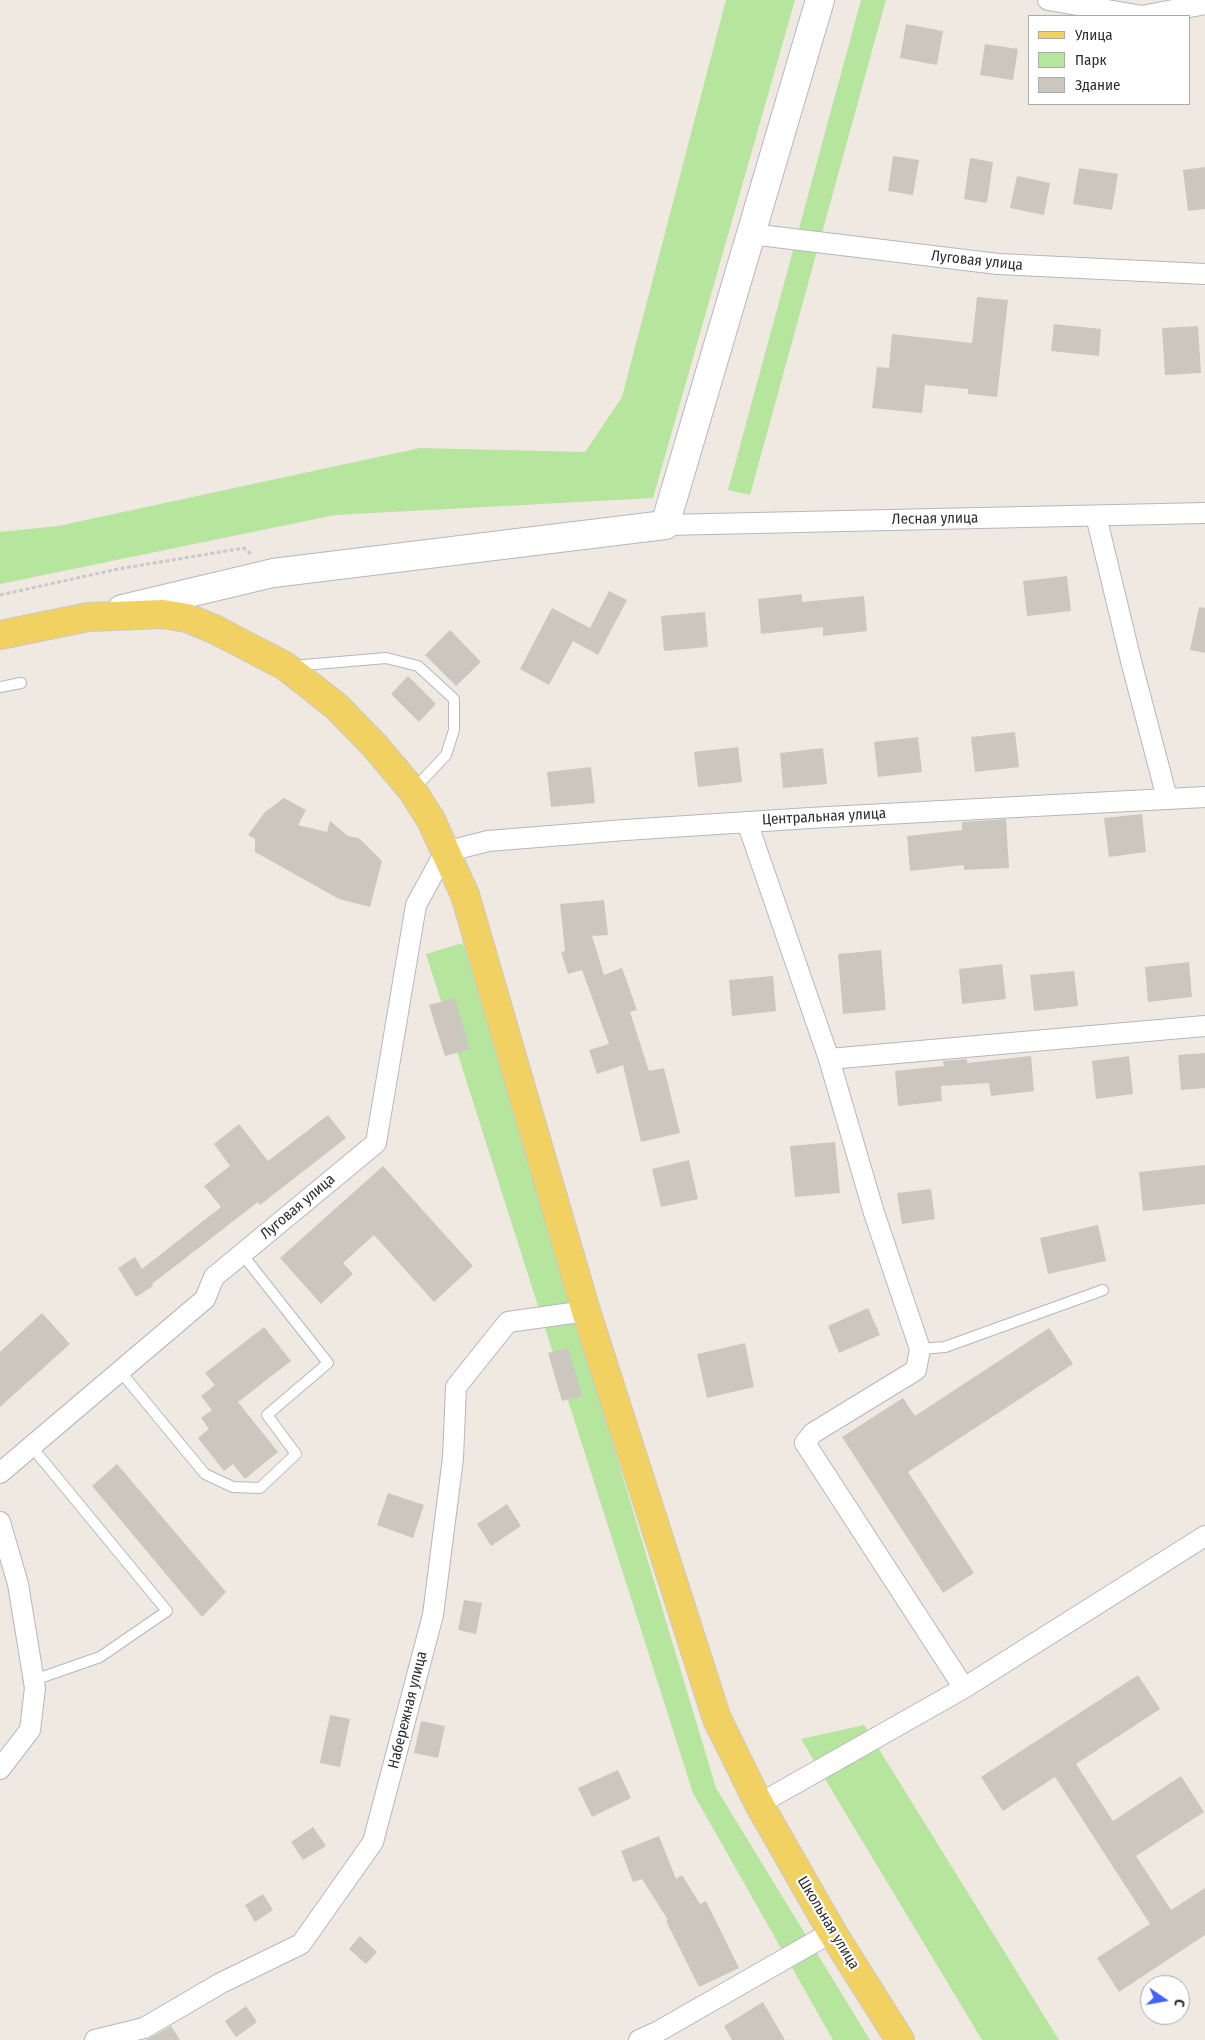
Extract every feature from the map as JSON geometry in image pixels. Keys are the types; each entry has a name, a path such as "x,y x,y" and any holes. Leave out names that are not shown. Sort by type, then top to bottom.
{"main road":[{"name":"Школьная улица","path":"0,635 88,617 163,614 187,618 214,629 285,666 336,706 374,745 412,790 431,820 465,895 586,1311 717,1719 758,1804 832,1932 900,2040"}],"street":[{"path":"88,617 273,573 665,525 820,0"},
{"path":"1048,0 1136,15"},
{"path":"1147,15 1205,4"},
{"name":"Луговая улица","path":"751,234 998,264 1205,274"},
{"name":"Лесная улица","path":"665,525 1205,513"},
{"path":"1096,516 1167,798"},
{"name":"Центральная улица","path":"445,852 488,841 747,822 1205,796"},
{"path":"747,822 830,1059 874,1213 920,1349 916,1370 813,1433 805,1443 964,1688"},
{"name":"Луговая улица","path":"0,1474 205,1299 214,1277 376,1143 416,905 445,852"},
{"path":"830,1059 1205,1026"},
{"name":"Набережная улица","path":"95,2040 144,2028 221,1984 301,1944 373,1842 433,1615 453,1458 456,1387 508,1322 586,1311"},
{"path":"0,1522 18,1584 35,1688 30,1730 0,1769"},
{"path":"758,1804 964,1688 1205,1536"},
{"path":"638,2040 659,2031 832,1932"}],"lane":[{"path":"285,666 386,658 418,666 454,700 454,730 446,755 412,790"},
{"path":"0,687 21,683"},
{"path":"120,1371 205,1474 233,1487 260,1488 296,1454 267,1414 328,1363 242,1254"},
{"path":"920,1349 945,1347 1103,1290"},
{"path":"31,1446 167,1611 100,1658 34,1680"}],"path":[{"path":"0,595 118,569 244,548 273,573"}],"green space":[{"path":"726,0 795,0 653,498 335,515 0,584 0,532 58,526 420,448 585,452 622,397"},
{"path":"861,0 886,0 750,495 728,490"},
{"path":"463,943 716,1788 870,2040 833,2040 693,1793 426,954"},
{"path":"864,1725 1059,2040 982,2040 801,1739"}],"building":[{"path":"906,24 943,31 937,65 900,58"},
{"path":"985,44 1018,49 1013,80 980,75"},
{"path":"893,156 919,160 913,195 888,191"},
{"path":"970,158 993,162 987,203 964,199"},
{"path":"1205,167 1205,209 1188,211 1183,170"},
{"path":"1079,168 1118,174 1112,210 1073,204"},
{"path":"1017,176 1050,183 1044,215 1010,208"},
{"path":"977,297 1008,300 997,397 968,394 968,389 925,385 922,413 872,408 877,367 889,368 892,334 972,343"},
{"path":"1054,324 1101,329 1099,356 1051,351"},
{"path":"1198,326 1201,373 1165,375 1162,328"},
{"path":"1067,576 1071,611 1027,616 1023,581"},
{"path":"609,591 627,600 598,655 573,641 549,685 520,669 552,608 590,628"},
{"path":"802,594 802,602 864,596 867,631 823,636 823,627 761,634 758,599"},
{"path":"1199,607 1205,608 1205,653 1190,650"},
{"path":"705,612 708,647 664,651 661,616"},
{"path":"450,630 481,662 456,686 425,655"},
{"path":"408,676 436,704 419,722 391,694"},
{"path":"1015,732 1019,767 975,772 971,737"},
{"path":"918,737 922,772 878,777 874,742"},
{"path":"738,747 742,782 698,787 694,752"},
{"path":"823,748 827,784 783,788 780,753"},
{"path":"591,767 595,803 551,807 547,772"},
{"path":"284,798 306,810 298,825 327,832 330,821 348,836 359,838 382,861 370,907 339,899 255,852 255,839 248,835 265,812"},
{"path":"1142,814 1146,852 1109,857 1104,818"},
{"path":"1006,819 1009,868 964,870 964,865 910,871 907,836 962,830 962,822"},
{"path":"604,900 608,935 592,936 604,975 622,968 637,1010 630,1012 649,1071 664,1068 680,1133 641,1142 623,1065 597,1074 589,1050 609,1044 582,970 568,974 561,952 565,951 560,904"},
{"path":"881,950 886,1010 843,1014 838,954"},
{"path":"1189,962 1192,997 1148,1002 1145,967"},
{"path":"1002,964 1006,999 962,1004 959,969"},
{"path":"1074,971 1078,1006 1034,1011 1030,975"},
{"path":"773,976 776,1011 732,1016 729,980"},
{"path":"455,998 470,1049 445,1056 429,1005"},
{"path":"1205,1053 1205,1088 1181,1090 1178,1055"},
{"path":"1031,1056 1034,1091 991,1096 989,1083 941,1086 942,1101 898,1106 895,1071 944,1066 943,1061 967,1059 967,1063"},
{"path":"1129,1056 1133,1094 1096,1099 1092,1061"},
{"path":"328,1115 346,1138 260,1205 258,1202 152,1284 153,1286 136,1297 118,1268 135,1257 142,1269 221,1207 204,1186 230,1166 214,1144 239,1124 268,1161"},
{"path":"835,1142 840,1193 795,1197 790,1146"},
{"path":"689,1160 698,1199 661,1207 652,1169"},
{"path":"1205,1165 1205,1204 1143,1211 1139,1172"},
{"path":"383,1166 473,1266 434,1302 374,1235 343,1263 353,1274 321,1304 280,1258"},
{"path":"931,1189 935,1219 902,1224 897,1193"},
{"path":"1098,1225 1106,1261 1048,1274 1040,1238"},
{"path":"868,1308 880,1335 839,1353 828,1326"},
{"path":"42,1313 70,1344 0,1407 0,1352"},
{"path":"264,1327 291,1361 238,1402 278,1452 245,1479 233,1464 224,1471 198,1438 209,1429 201,1418 212,1410 201,1396 215,1385 205,1373"},
{"path":"1049,1328 1073,1364 908,1472 974,1573 943,1593 842,1437 903,1398 915,1416"},
{"path":"745,1343 754,1387 707,1398 697,1354"},
{"path":"568,1348 582,1396 562,1401 548,1353"},
{"path":"117,1464 226,1592 202,1617 92,1486"},
{"path":"388,1493 424,1505 413,1538 377,1525"},
{"path":"507,1504 521,1526 491,1546 477,1524"},
{"path":"464,1600 482,1603 476,1634 458,1630"},
{"path":"1138,1675 1160,1709 1076,1764 1113,1821 1181,1776 1204,1812 1136,1856 1171,1910 1205,1888 1205,1935 1145,1975 1140,1975 1140,1978 1119,1992 1097,1958 1150,1924 1055,1777 1003,1811 981,1777"},
{"path":"330,1715 350,1719 340,1767 320,1763"},
{"path":"421,1721 445,1726 438,1758 414,1753"},
{"path":"618,1770 631,1798 592,1817 578,1788"},
{"path":"313,1827 326,1846 303,1860 291,1842"},
{"path":"659,1836 676,1879 682,1875 700,1904 706,1901 739,1968 699,1987 666,1921 668,1920 642,1879 633,1882 621,1851"},
{"path":"263,1894 273,1910 255,1922 245,1905"},
{"path":"360,1936 377,1952 366,1964 349,1949"},
{"path":"763,2002 785,2040 732,2040 724,2026"},
{"path":"246,2006 257,2022 236,2037 225,2021"},
{"path":"171,2026 180,2040 145,2040 150,2038"}]}
